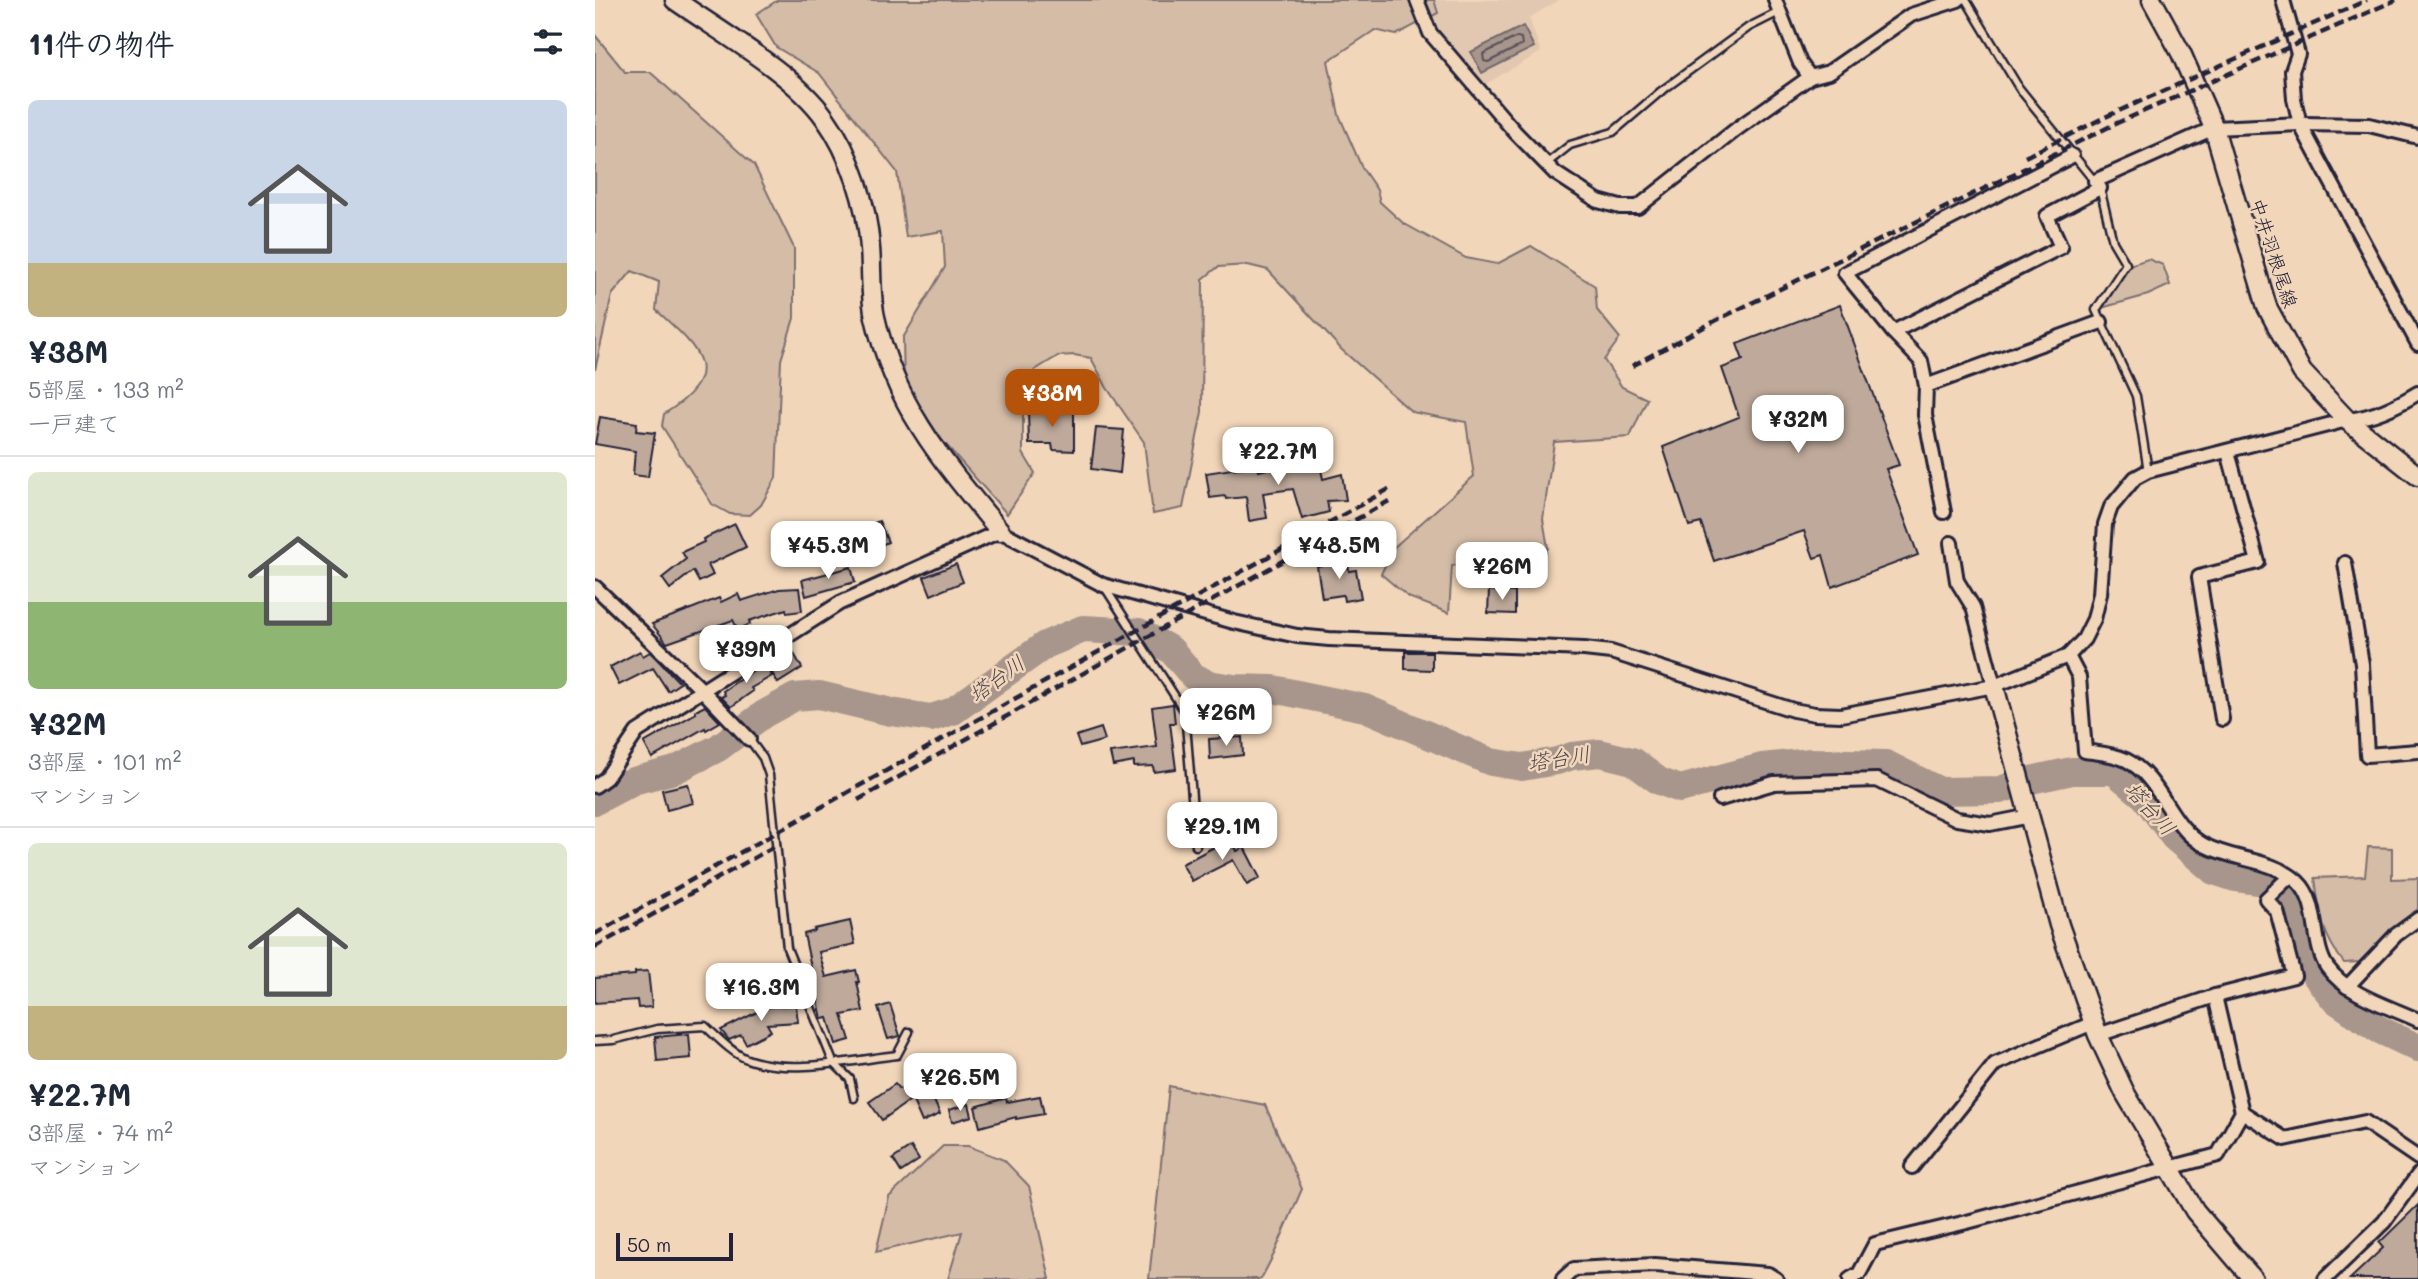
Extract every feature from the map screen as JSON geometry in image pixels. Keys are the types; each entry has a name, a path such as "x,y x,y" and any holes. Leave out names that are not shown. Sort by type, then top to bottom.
{"street":[{"path":"675,0 789,80 809,99 836,135 852,170 863,210 870,246 875,317 893,376 905,404 922,432 1000,531 1103,585 1234,622 1297,636 1329,639 1611,652 1793,710 1815,714 1841,715 1994,686 2068,656 2084,639 2094,619 2100,594 2105,524 2111,507 2135,478 2148,471 2347,419 2368,418 2418,394"},
{"path":"1417,0 1430,33 1506,122 1546,164 1555,173 1598,201 1620,208 1638,207 1738,128 1810,77 1829,72 1910,15 1958,0"},
{"name":"中井羽根尾線","path":"2152,0 2181,53 2214,128 2267,307 2302,372 2347,419 2418,476"},
{"path":"2283,0 2298,54 2292,71 2294,99 2300,124 2417,339"},
{"path":"1777,6 1800,64 1810,77"},
{"path":"1893,332 2061,247 2047,216 2097,185 2214,128 2300,124 2369,125 2418,137"},
{"path":"1944,512 1925,415 1926,386 1920,361 1845,273 2072,156"},
{"path":"1926,386 2101,322"},
{"path":"2222,719 2199,577 2258,562 2228,452"},
{"path":"595,786 606,778 637,733 840,603 1000,531"},
{"path":"1951,543 1957,582 1973,607 2059,925 2096,1029 2125,1093 2195,1211 2253,1279"},
{"path":"2344,563 2363,664 2367,755 2418,751"},
{"path":"595,586 749,739"},
{"path":"2068,656 2080,677 2085,751 2123,758 2138,767 2189,833 2204,845 2253,859 2290,876 2300,884 2308,898 2326,965 2347,987 2418,1020"},
{"path":"1720,799 1774,783 1877,780 1965,821 2005,823 2028,810"},
{"path":"1912,1167 1995,1064 2096,1029 2294,975 2277,911 2266,899 2290,876"},
{"path":"2347,987 2396,936 2418,919"},
{"path":"1850,1279 1859,1274 1875,1244 2218,1155 2242,1112 2215,996"},
{"path":"2242,1112 2285,1139 2365,1122 2418,1158"},
{"path":"2325,1279 2383,1222 2418,1175"},
{"path":"1563,1279 1574,1269 1655,1265 1768,1274 1776,1279"}],"lane":[{"path":"1966,0 2019,88 2097,185 2113,242 2126,264 2096,310 2136,396 2148,471"},
{"path":"1546,164 1570,145 1613,132 1660,92 1777,6"},
{"path":"1103,585 1185,712 1196,846"},
{"path":"749,739 763,758 769,775 787,948 833,1062 850,1079 854,1098"},
{"path":"595,1041 613,1040 657,1029 705,1027 745,1058 791,1066 897,1055 909,1032"}],"shaded area":[{"path":"778,0 1434,0 1438,13 1396,35 1375,30 1328,61 1339,115 1362,168 1377,190 1380,202 1403,223 1466,258 1497,264 1531,246 1595,286 1597,310 1620,338 1604,360 1622,387 1647,399 1630,437 1554,442 1543,519 1548,548 1536,576 1522,572 1497,557 1452,566 1449,613 1408,597 1381,574 1393,548 1474,476 1466,422 1412,412 1342,350 1268,270 1248,265 1218,267 1203,279 1202,412 1183,508 1153,514 1144,442 1107,388 1091,358 1074,355 1058,356 1035,370 1023,392 1023,453 1035,473 1007,514 934,431 904,385 903,338 945,267 943,231 906,237 897,172 819,73 776,47 756,14"},
{"path":"1424,0 1559,0 1529,18 1541,52 1482,86 1442,38 1429,17"},
{"path":"595,35 625,72 650,72 754,165 794,248 794,318 781,360 776,478 761,505 750,515 730,514 712,504 662,426 664,414 696,386 701,373 701,361 685,337 656,310 659,282 632,271 612,295 595,370"},
{"path":"2148,259 2163,265 2170,285 2148,295 2101,308 2129,265"},
{"path":"2368,847 2392,848 2392,879 2418,878 2418,909 2359,962 2344,963 2326,933 2315,878 2365,876"},
{"path":"1169,1086 1265,1105 1302,1189 1261,1279 1149,1279"},
{"path":"943,1146 968,1146 1004,1160 1029,1186 1050,1279 948,1279 962,1232 876,1252 889,1197"}],"water":[{"path":"1523,26 1534,47 1482,73 1471,52"}],"building":[{"path":"1840,305 1899,465 1886,469 1918,555 1832,587 1823,555 1814,558 1804,531 1714,561 1701,523 1689,526 1663,447 1739,417 1722,368 1743,360 1737,344"},
{"path":"1028,411 1074,411 1074,451 1053,450 1052,444 1029,444"},
{"path":"600,417 637,423 636,431 655,433 648,477 633,475 635,451 595,444"},
{"path":"1096,428 1124,430 1120,473 1091,469"},
{"path":"1298,461 1299,466 1320,465 1323,479 1342,474 1346,500 1327,501 1329,512 1302,519 1293,489 1263,493 1267,518 1249,521 1246,497 1210,498 1206,473 1257,465 1259,471"},
{"path":"879,521 888,542 857,556 848,534"},
{"path":"735,524 746,547 708,565 713,575 699,582 693,571 670,589 662,578 686,559 682,552"},
{"path":"1348,561 1349,571 1356,570 1361,598 1344,601 1343,595 1322,598 1317,566"},
{"path":"956,564 963,582 931,595 924,577"},
{"path":"851,567 855,582 806,596 802,580"},
{"path":"799,588 802,611 787,613 786,609 749,621 750,624 738,630 733,620 667,643 652,624 719,598 721,602 738,594 741,601 779,589"},
{"path":"1489,590 1515,592 1515,614 1488,613"},
{"path":"640,651 643,656 650,652 680,683 668,691 653,668 619,685 610,667"},
{"path":"793,652 802,668 778,683 768,666"},
{"path":"1405,652 1432,652 1432,670 1405,669"},
{"path":"764,663 772,676 751,688 753,691 731,707 721,697 725,695 723,691"},
{"path":"1173,704 1175,723 1170,723 1176,769 1154,772 1153,766 1134,767 1134,762 1113,766 1110,753 1157,747 1152,707"},
{"path":"705,706 720,722 652,758 644,743"},
{"path":"1101,728 1105,740 1080,747 1076,736"},
{"path":"1242,737 1243,755 1210,759 1209,739"},
{"path":"688,784 693,803 667,810 662,790"},
{"path":"1231,838 1237,851 1244,847 1260,878 1247,885 1233,860 1192,881 1182,864"},
{"path":"850,921 855,944 819,952 826,977 856,970 859,982 863,1011 842,1015 850,1040 836,1044 828,1018 822,1019 804,934"},
{"path":"648,971 652,1007 638,1008 637,1000 595,1003 595,978 635,975 635,972"},
{"path":"792,977 795,983 752,996 751,980"},
{"path":"890,1004 900,1036 888,1039 878,1008"},
{"path":"796,1005 798,1022 767,1024 771,1031 746,1044 741,1035 729,1040 721,1030 767,1007"},
{"path":"689,1034 691,1058 657,1061 655,1037"},
{"path":"924,1078 940,1114 922,1122 912,1099 882,1120 869,1102 895,1084 899,1089"},
{"path":"1040,1096 1044,1114 1016,1117 980,1127 975,1107 1006,1098 1007,1102"},
{"path":"969,1104 972,1116 952,1122 949,1110"},
{"path":"911,1147 919,1160 901,1172 893,1159"},
{"path":"2418,1205 2418,1279 2350,1279 2383,1248 2379,1243"}],"waterway":[{"name":"塔台川","path":"595,801 633,781 675,770 718,748 764,714 795,697 819,695 891,712 931,718 953,711 1045,645 1083,629 1139,632 1171,650 1193,676 1208,684 1273,689 1365,708 1491,762 1522,767 1600,753 1632,761 1659,781 1680,789 1762,767 1811,762 1886,764 1940,791 2000,790 2072,771 2114,771 2145,797 2174,837 2214,871 2235,878 2264,882 2288,899 2302,936 2309,967 2334,999 2378,1029 2418,1048"}],"railway":[{"path":"2025,157 2103,118 2367,0"},
{"path":"1632,366 1715,321 2117,123 2396,0"},
{"path":"595,934 1389,489"},
{"path":"858,800 1389,501"},
{"path":"595,947 775,846"}]}
